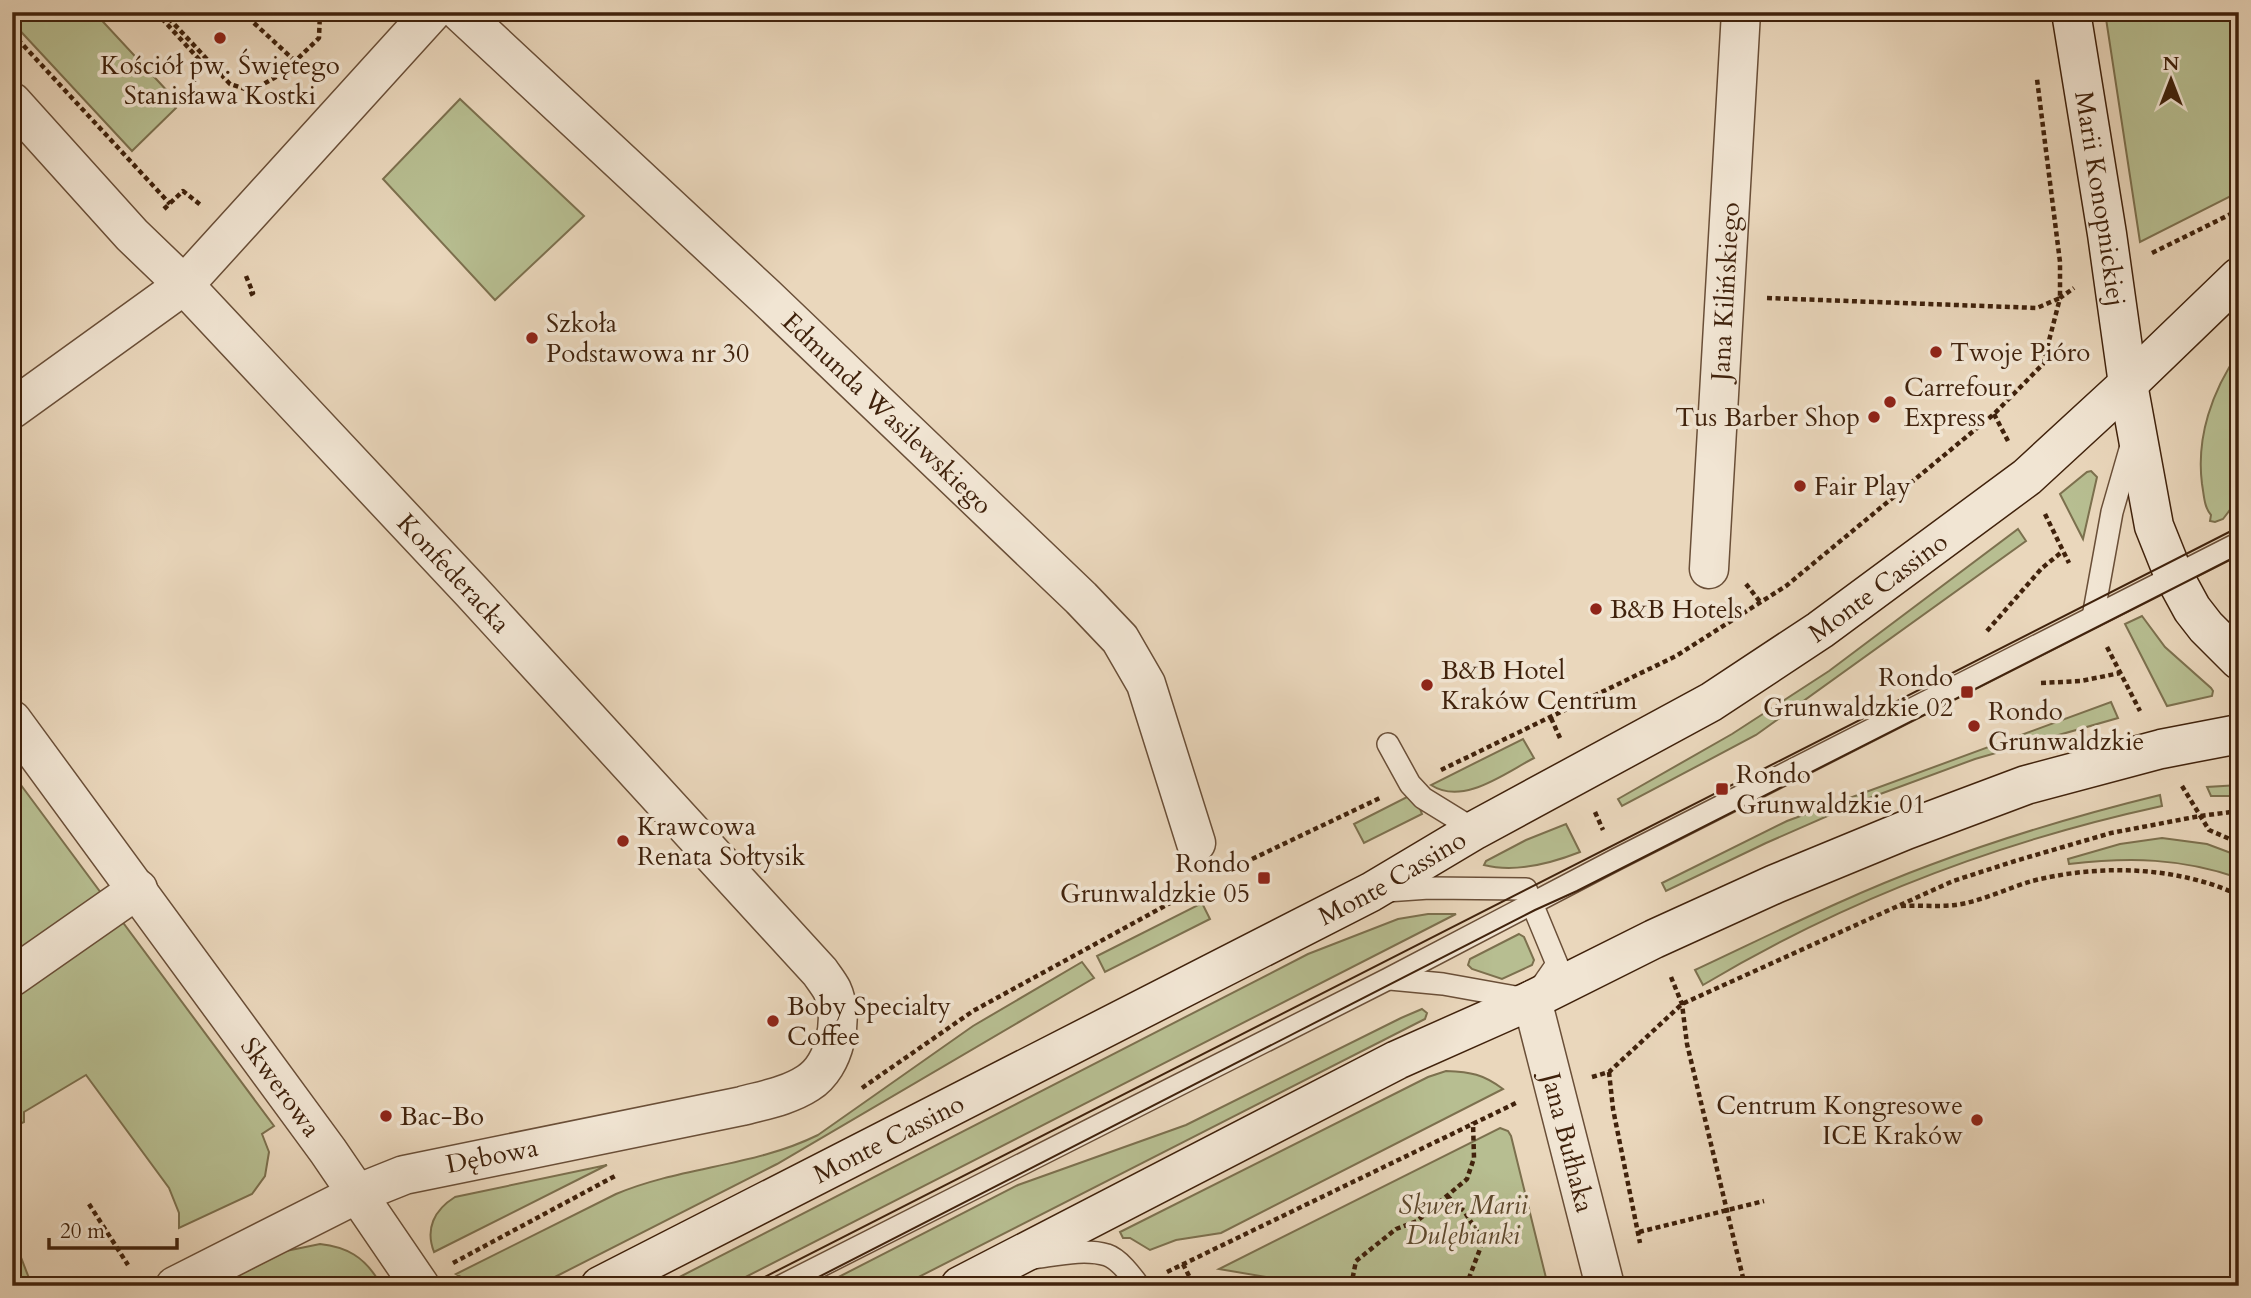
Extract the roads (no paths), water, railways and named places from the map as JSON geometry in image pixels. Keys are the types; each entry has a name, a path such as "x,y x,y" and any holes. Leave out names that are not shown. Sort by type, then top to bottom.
{"street":[{"path":"12,409 184,285 432,12"},
{"name":"Edmunda Wasilewskiego","path":"460,12 784,314 1082,598 1120,639 1146,684 1196,843"},
{"name":"Jana Kilińskiego","path":"1725,573 1741,12"},
{"name":"Marii Konopnickiej","path":"2071,12 2128,384"},
{"name":"Konfederacka","path":"12,102 132,235 184,285 472,592 820,972 832,989 837,1006 833,1044 822,1070"},
{"path":"2239,277 2128,384 2154,526 2174,576 2192,609 2239,660"},
{"name":"Monte Cassino","path":"600,1286 1371,892 1475,830 1711,702 1821,630 2027,477 2128,384"},
{"name":"Skwerowa","path":"12,720 359,1193 433,1277"},
{"path":"960,1286 1397,1060 1532,1000 1654,939 1775,884 2026,785 2120,759 2239,734"},
{"path":"12,977 138,889"},
{"name":"Jana Bułhaka","path":"1532,1000 1605,1286"},
{"name":"Dębowa","path":"175,1286 359,1193 404,1175 754,1103 795,1090 811,1081 822,1070"}],"lane":[{"path":"2093,617 2112,512 2136,430"},
{"path":"781,1286 2239,543"},
{"path":"1388,744 1410,784 1423,798 1475,830"},
{"path":"1371,892 1429,888 1526,889 1558,964 1532,1000 1443,984 1388,979"},
{"path":"1010,1261 1086,1252 1109,1255 1139,1286"}],"tram line":[{"path":"747,1286 2239,527"},
{"path":"801,1286 1535,910 2239,555"}],"place":[{"name":"Kościół pw. Świętego Stanisława Kostki","path":"220,38"},
{"name":"Szkoła Podstawowa nr 30","path":"532,338"},
{"name":"Twoje Pióro","path":"1936,352"},
{"name":"Carrefour Express","path":"1890,402"},
{"name":"Tus Barber Shop","path":"1874,417"},
{"name":"Fair Play","path":"1800,486"},
{"name":"B&B Hotels","path":"1596,609"},
{"name":"B&B Hotel Kraków Centrum","path":"1427,685"},
{"name":"Rondo Grunwaldzkie 02","path":"1967,692"},
{"name":"Rondo Grunwaldzkie","path":"1974,726"},
{"name":"Rondo Grunwaldzkie 01","path":"1722,789"},
{"name":"Krawcowa Renata Sołtysik","path":"623,841"},
{"name":"Rondo Grunwaldzkie 05","path":"1264,878"},
{"name":"Boby Specialty Coffee","path":"773,1021"},
{"name":"Bac-Bo","path":"386,1116"},
{"name":"Centrum Kongresowe ICE Kraków","path":"1977,1120"}],"park label":[{"name":"Skwer Marii Dulębianki","path":"1463,1220"}]}
